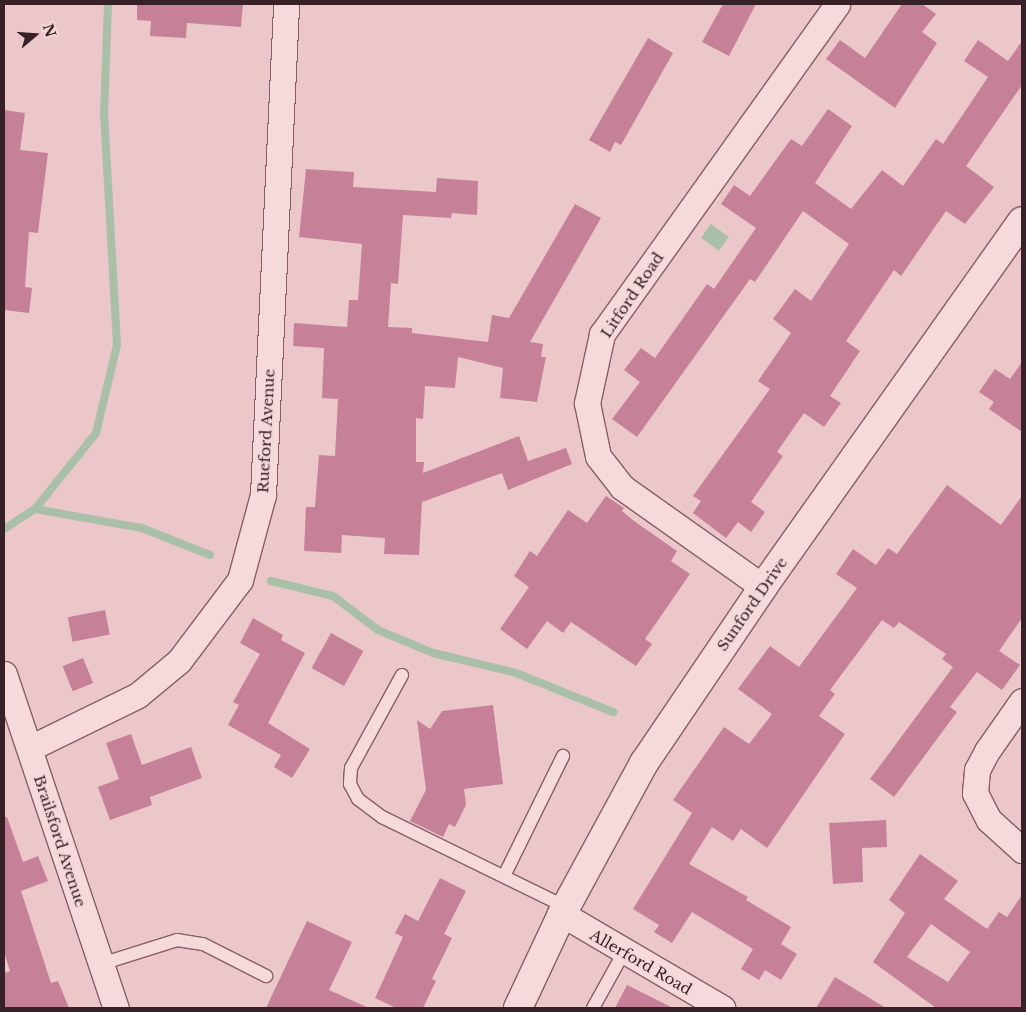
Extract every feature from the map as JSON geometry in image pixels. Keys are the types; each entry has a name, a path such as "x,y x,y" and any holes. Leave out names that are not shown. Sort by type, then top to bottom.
{"street":[{"name":"Rueford Avenue","path":"30,748 138,695 179,661 240,580 263,495 286,4"},
{"name":"Litford Road","path":"763,587 622,487 598,456 587,404 602,334 837,4"},
{"name":"Sunford Drive","path":"518,1008 564,911 644,762 763,587 1022,221"},
{"name":"Brailsford Avenue","path":"4,674 116,1008"},
{"path":"1022,701 983,757 977,770 975,793 989,820 1022,850"},
{"name":"Allerford Road","path":"564,911 624,952 722,1008"}],"lane":[{"path":"402,675 351,768 350,784 358,800 382,817 504,876 564,911"},
{"path":"504,876 564,756"},
{"path":"101,964 177,940 203,944 266,976"},
{"path":"592,1008 624,952"}],"shaded area":[{"path":"711,224 729,237 719,251 701,238"}],"building":[{"path":"137,4 243,4 241,27 187,23 186,38 150,36 151,21 137,20"},
{"path":"723,4 756,4 729,56 702,42"},
{"path":"902,4 922,4 936,14 922,32 937,43 895,108 826,59 840,40 865,58"},
{"path":"648,38 673,53 621,145 615,142 610,152 589,140"},
{"path":"978,40 1008,61 1022,41 1022,85 966,166 994,187 965,224 946,211 901,276 894,270 846,341 860,351 830,396 841,403 824,427 804,413 777,452 783,456 751,502 765,512 751,532 738,522 726,538 693,513 701,501 693,496 770,389 758,381 791,333 773,319 795,289 811,301 849,244 803,211 755,282 750,279 637,437 612,419 640,382 624,370 641,348 655,358 707,284 714,289 756,228 721,204 734,185 750,196 791,139 802,146 828,109 852,126 815,183 851,209 882,170 903,186 936,139 943,144 988,77 964,61"},
{"path":"4,110 25,113 20,150 48,153 38,233 29,232 25,287 32,288 29,313 4,310"},
{"path":"306,169 354,172 353,187 436,192 437,178 478,181 477,215 452,213 451,218 403,215 398,284 391,283 388,327 412,328 412,333 488,342 492,315 509,318 575,204 601,218 530,342 543,344 541,357 546,357 537,402 500,398 503,368 458,357 455,388 425,386 423,419 416,418 416,462 424,462 423,473 519,436 528,461 566,448 572,464 508,490 502,473 422,502 419,555 384,554 385,538 342,535 341,553 304,551 306,507 315,507 319,455 335,456 338,399 322,398 324,348 293,346 294,323 347,327 349,300 358,300 362,244 299,237"},
{"path":"1022,362 1022,432 989,409 994,402 979,392 995,369 1010,379"},
{"path":"947,485 1001,525 1022,496 1022,618 999,651 1020,665 1002,690 977,672 950,707 957,712 894,797 870,779 953,667 942,659 946,654 899,622 894,628 882,620 830,690 835,694 819,716 845,734 767,848 741,829 733,841 712,827 689,864 748,897 746,900 791,927 781,944 797,954 781,980 765,970 759,980 741,969 753,949 692,912 672,943 654,932 659,925 633,909 692,813 673,800 724,727 749,744 772,714 738,689 770,646 799,667 857,588 836,574 853,549 876,565 888,548 897,554"},
{"path":"606,496 624,508 622,511 634,521 677,551 671,561 690,574 645,639 652,644 636,666 571,622 563,633 547,621 527,649 500,629 529,587 514,576 530,551 537,556 568,510 587,523"},
{"path":"105,610 110,635 72,642 68,617"},
{"path":"253,618 283,635 281,640 305,653 268,723 310,749 292,778 274,767 281,755 228,725 239,705 233,702 260,654 240,643"},
{"path":"331,633 363,651 344,686 312,668"},
{"path":"83,658 93,683 73,691 63,666"},
{"path":"493,705 503,784 464,789 466,805 455,827 449,824 443,837 410,821 426,790 417,720 430,729 442,711"},
{"path":"131,734 142,765 191,747 202,778 150,797 152,805 110,820 98,787 119,779 106,743"},
{"path":"4,817 7,817 23,862 38,856 48,881 21,891 51,983 58,981 69,1008 4,1008 4,973 10,971 4,952"},
{"path":"886,820 887,847 862,848 863,882 833,884 829,823"},
{"path":"920,854 958,881 944,899 987,929 999,912 1007,917 1022,895 1022,1008 936,1008 873,962 905,913 889,900","holes":["931,924 970,952 948,982 907,957"]},
{"path":"440,878 466,891 444,934 452,938 432,979 436,981 423,1008 396,1008 375,998 403,937 395,933 405,914 418,921"},
{"path":"307,921 352,942 329,990 369,1008 266,1008"},
{"path":"835,977 886,1008 816,1008"},
{"path":"627,985 673,1008 615,1008"}],"waterway":[{"path":"35,509 96,433 117,345 104,114 108,4"},
{"path":"4,529 35,509 142,528 210,555"},
{"path":"271,581 333,596 378,630 433,653 516,673 613,712"}]}
